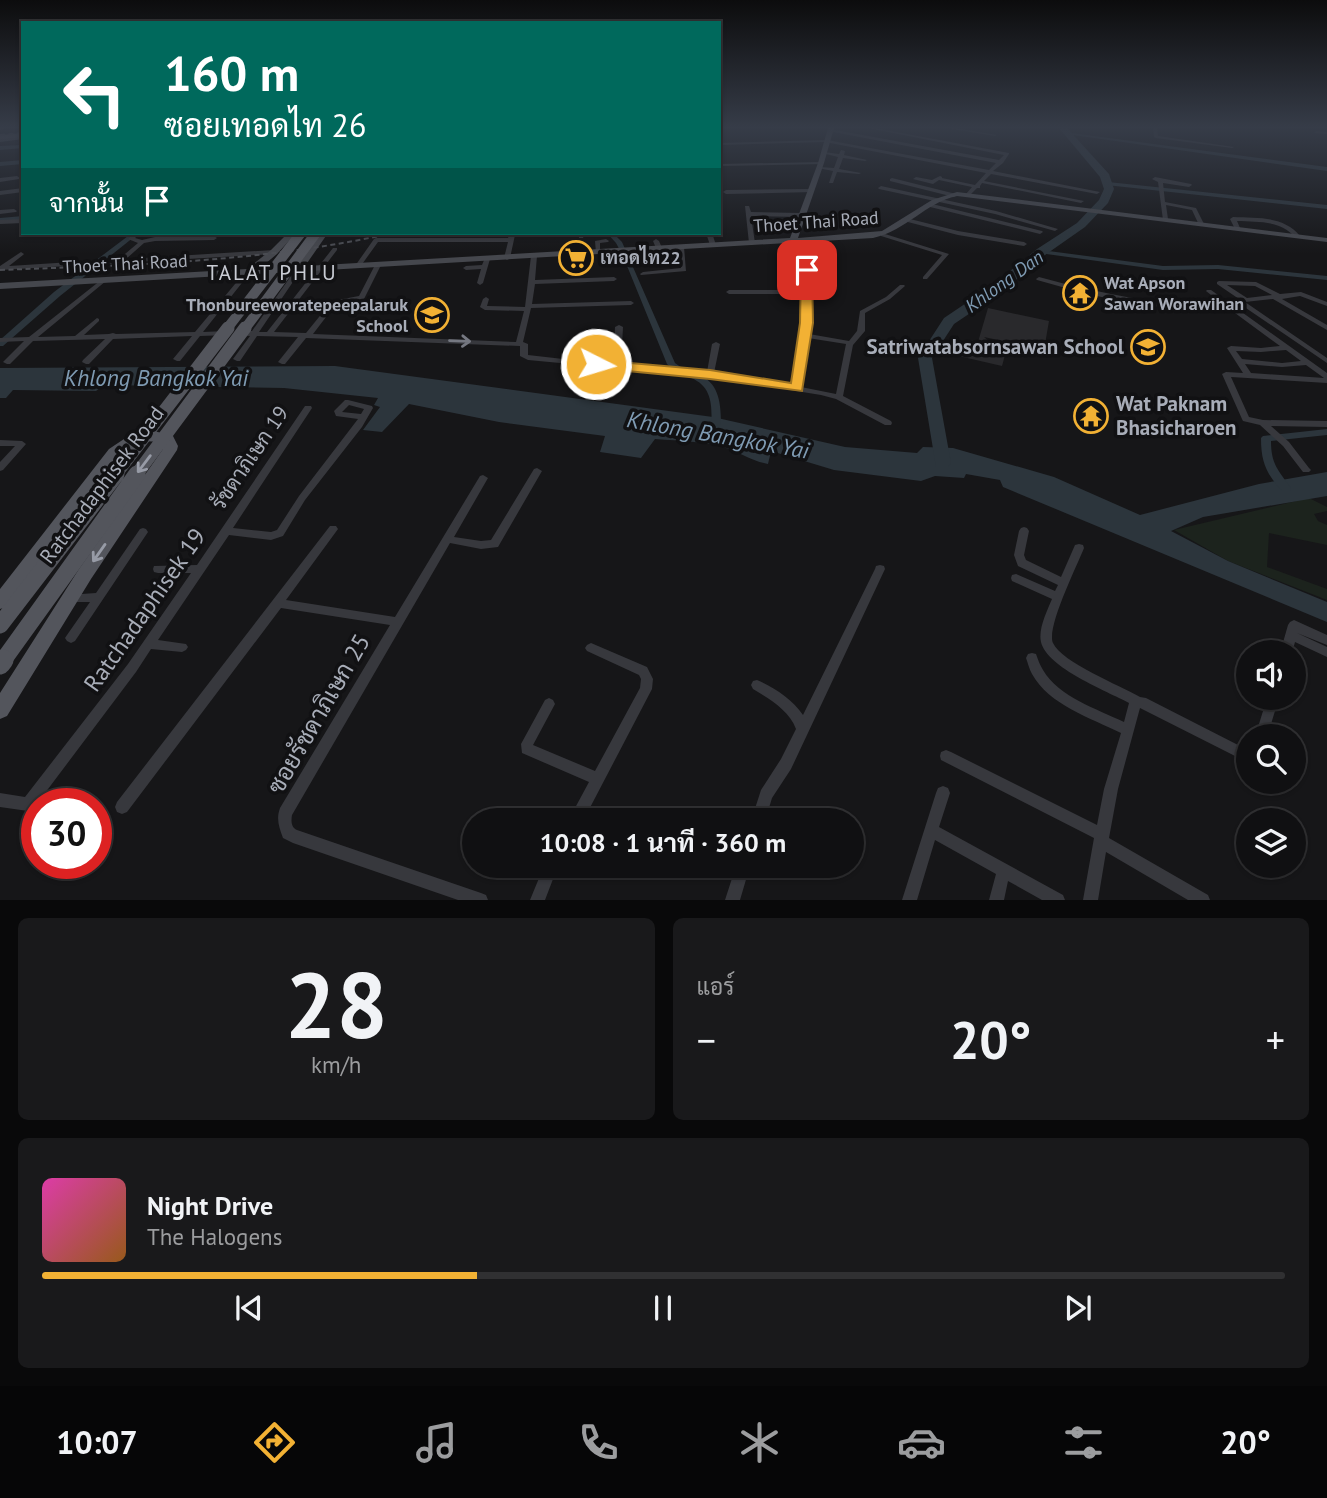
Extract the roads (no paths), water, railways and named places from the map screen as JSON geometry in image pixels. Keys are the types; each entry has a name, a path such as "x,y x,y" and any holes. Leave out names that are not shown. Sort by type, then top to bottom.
{"main road":[{"path":"793,240 819,170"},
{"name":"Thoet Thai Road","path":"0,286 378,265 486,263 507,257 624,250 658,245 676,247 883,235 931,203 954,195 969,194 1325,241"},
{"path":"247,273 274,253 290,235"},
{"name":"Ratchadaphisek Road","path":"0,625 299,235"},
{"name":"Ratchadaphisek Road","path":"0,664 55,584 319,235"},
{"path":"298,270 320,235"},
{"path":"0,602 114,453 127,443 145,436 168,439 170,450 69,598 0,710"}],"street":[{"path":"831,182 837,170"},
{"path":"842,170 859,173"},
{"path":"981,170 1097,192"},
{"path":"969,194 992,172"},
{"path":"916,179 930,182 940,177 1081,201"},
{"path":"0,180 17,178"},
{"path":"892,180 954,195"},
{"path":"1165,219 1158,180 1189,185"},
{"path":"881,188 1040,232"},
{"path":"0,193 21,190"},
{"path":"726,192 811,191"},
{"path":"931,203 1055,229"},
{"path":"1163,203 1194,209 1201,224"},
{"path":"747,207 752,243"},
{"path":"0,212 14,211"},
{"path":"751,214 801,215"},
{"path":"906,220 958,233 1024,244"},
{"path":"0,222 21,221"},
{"path":"135,235 131,239 142,242"},
{"path":"358,267 376,240 512,235 507,257"},
{"path":"710,235 713,245"},
{"path":"883,235 946,254 925,278"},
{"path":"119,262 142,242 155,239 214,238"},
{"path":"793,240 806,262 807,292 805,334 797,388"},
{"path":"598,252 597,242 606,241"},
{"path":"635,262 673,259 676,247"},
{"path":"643,274 684,270 676,247"},
{"path":"270,333 335,248"},
{"path":"1,268 274,253"},
{"path":"1,268 21,254"},
{"path":"519,344 528,307 534,256"},
{"path":"466,268 486,263 480,284"},
{"path":"282,362 334,302 362,298 378,265"},
{"path":"237,359 298,270"},
{"path":"177,359 247,273"},
{"path":"532,282 614,279"},
{"path":"1039,279 1132,301 1172,307 1236,311"},
{"path":"7,362 30,339 103,281"},
{"path":"1327,327 1256,284 1219,283 1327,361"},
{"path":"839,397 849,343 861,331 864,309 888,298 902,286"},
{"path":"1209,291 1327,379"},
{"path":"729,292 807,292"},
{"path":"1224,303 1301,294 1327,304"},
{"path":"486,299 485,308 631,303"},
{"path":"78,337 97,320"},
{"path":"617,366 619,327"},
{"path":"5,340 199,332 519,344 525,345 525,358 710,374 797,388 839,397 888,423"},
{"path":"805,334 849,343"},
{"path":"86,362 113,335"},
{"path":"575,362 580,340"},
{"path":"710,374 716,344"},
{"path":"1248,375 1231,348 1286,348"},
{"path":"1240,361 1282,365 1308,363"},
{"path":"1327,379 1231,373 1226,375 1246,419 1266,426 1327,424"},
{"name":"รัชดาภิเษก 19","path":"226,531 308,408"},
{"name":"Ratchadaphisek 19","path":"44,788 149,644 226,531 271,536 281,533 302,498 359,425 362,417"},
{"path":"1266,426 1286,444 1306,470"},
{"path":"0,443 22,444 0,468"},
{"path":"446,539 481,545 494,544 537,471"},
{"name":"ซอยรัชดาภิเษก 25","path":"481,900 293,836 285,828 285,813 483,478"},
{"path":"122,807 333,529"},
{"path":"1024,531 1019,555 1022,563 1065,584"},
{"path":"71,638 143,533"},
{"path":"1079,548 1050,620 1046,640 1048,648 1067,665 1236,751"},
{"path":"158,569 201,569"},
{"path":"762,808 766,795 786,764 880,569"},
{"path":"1016,578 1059,598"},
{"path":"69,598 100,597"},
{"path":"278,603 397,622"},
{"path":"1289,640 1294,625 1327,640"},
{"path":"1290,635 1327,652"},
{"path":"149,644 182,647"},
{"path":"582,808 646,689 647,679 643,671 591,648"},
{"path":"1032,658 1039,678 1052,690 1128,730"},
{"path":"757,685 792,711 802,729"},
{"path":"1090,900 1101,837 1135,704 1138,702"},
{"path":"549,704 527,744 527,749 597,779"},
{"path":"946,756 1101,837 1203,900"},
{"path":"909,900 943,793"},
{"name":"Ratchadaphisek 19","path":"0,800 21,803"},
{"path":"933,831 1058,900"},
{"path":"996,900 1004,870"},
{"path":"537,900 546,878"},
{"path":"732,900 739,878"}],"water":[{"name":"Khlong Bangkok Yai","path":"335,366 713,417 845,447 917,453 923,447 953,448 1054,477 1140,515 1259,484 1327,472 1327,496 1203,517 1171,531 1228,561 1327,602 1327,622 1003,487 1000,480 966,474 964,478 935,476 921,481 834,470 771,451 768,464 713,445 655,439 641,458 600,452 605,436 499,422 409,404 382,432 363,430 380,407 374,405 378,398 284,388 104,385 96,391 13,390 6,398 0,398 0,368"}],"waterway":[{"name":"Khlong Dan","path":"942,463 925,358 949,321 998,288 1041,252 1081,225 1104,201 1109,189 1100,170"},
{"path":"1108,184 1327,207"},
{"path":"0,220 21,218"},
{"path":"0,344 57,294 133,235"},
{"name":"Khlong Bangkok Yai","path":"612,235 626,256 671,364 703,381 712,392 716,431"},
{"path":"1041,252 1163,268 1218,267 1327,278"},
{"path":"1286,488 1269,466 1266,438 1327,432"}],"railway":[{"path":"0,270 148,264 246,256 383,235"}],"place":[{"name":"เทอดไท22","path":"576,258"},
{"name":"Wat Apson Sawan Worawihan","path":"1080,293"},
{"name":"Thonbureeworatepeepalaruk School","path":"432,315"},
{"name":"Satriwatabsornsawan School","path":"1148,347"},
{"name":"Wat Paknam Bhasicharoen","path":"1091,416"}],"district":[{"name":"TALAT PHLU","path":"272,273"}]}
